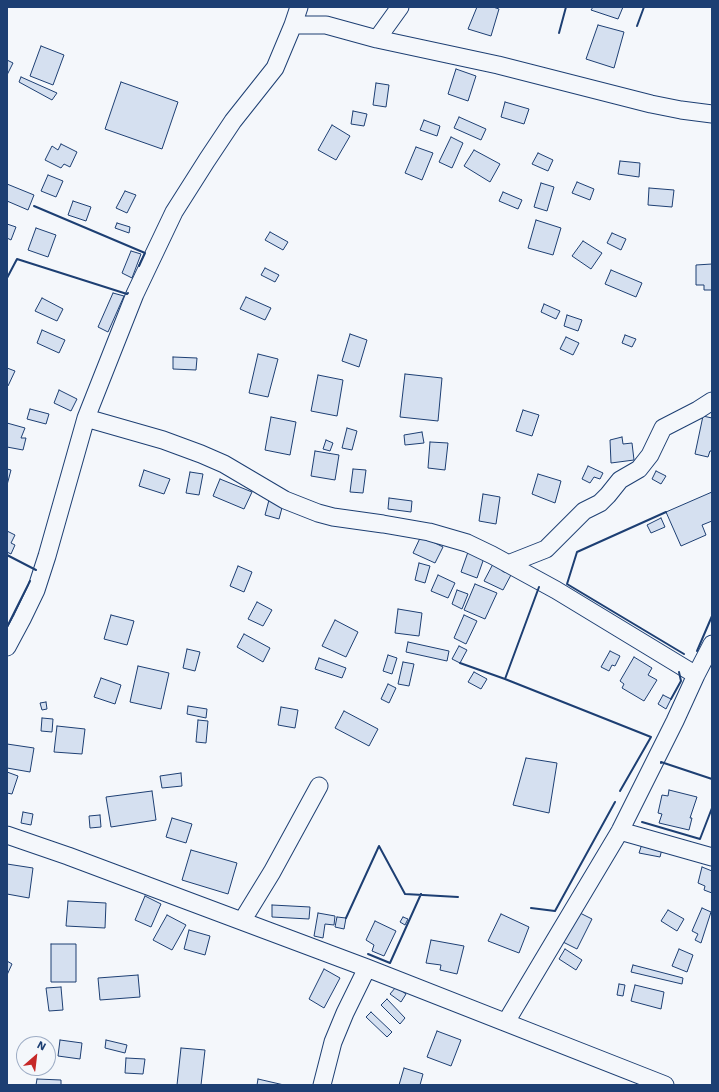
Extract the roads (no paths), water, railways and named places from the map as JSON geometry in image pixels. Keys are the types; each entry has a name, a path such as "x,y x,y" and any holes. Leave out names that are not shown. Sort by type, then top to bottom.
{"street":[{"path":"7,647 36,590 86,418 135,294 174,212 206,160 233,121 275,68 299,7"},
{"path":"377,40 400,7"},
{"path":"293,25 326,25 377,40 498,65 651,104 712,114"},
{"path":"508,564 546,549 584,511 600,503 620,480 639,469 650,455 663,428 712,401"},
{"path":"86,418 163,440 201,454 224,464 285,500 318,513 333,517 428,532 467,543 556,590 696,675"},
{"path":"506,1022 620,831 712,644"},
{"path":"242,921 272,872 319,786"},
{"path":"620,831 712,857"},
{"path":"7,835 68,856 367,968 665,1085"},
{"path":"322,1085 333,1042 367,968"}]}
